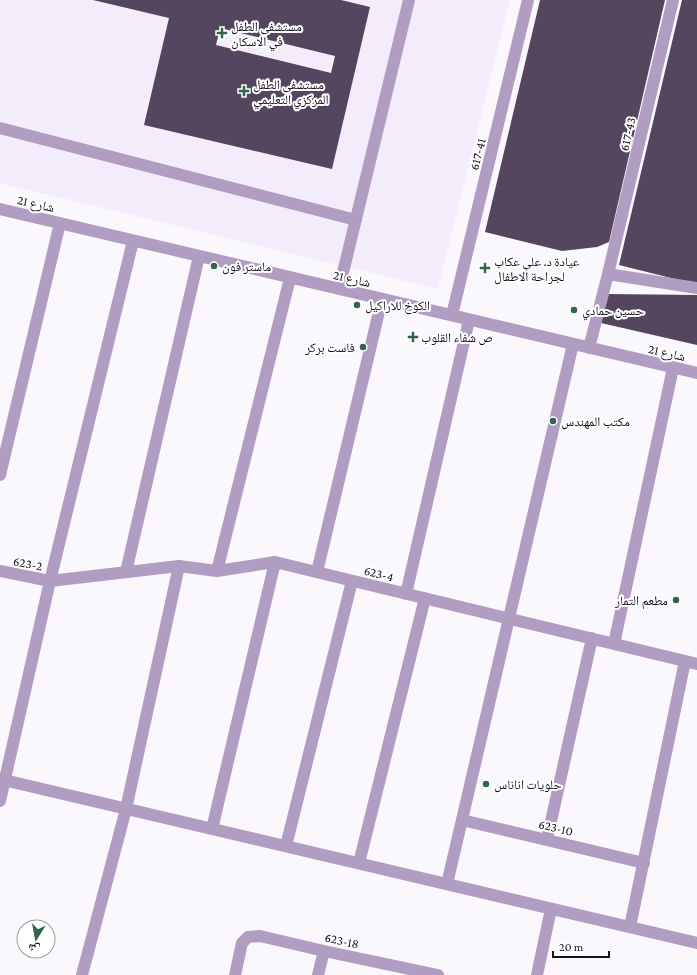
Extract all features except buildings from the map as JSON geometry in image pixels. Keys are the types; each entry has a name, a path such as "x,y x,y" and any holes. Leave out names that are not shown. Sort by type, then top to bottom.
{"street":[{"path":"339,289 409,0"},
{"name":"617-41","path":"452,315 528,0"},
{"name":"617-43","path":"589,348 673,0"},
{"path":"0,128 356,220"},
{"name":"شارع 21","path":"0,209 697,373"},
{"path":"0,474 60,223"},
{"path":"0,801 2,779 133,241"},
{"path":"126,572 199,256"},
{"path":"608,274 697,288"},
{"path":"217,571 290,278"},
{"path":"317,572 382,300"},
{"path":"406,594 469,320"},
{"path":"447,884 573,344"},
{"path":"614,644 673,368"},
{"path":"212,829 275,562"},
{"name":"623-4","path":"50,581 179,566 217,571 275,562 697,664"},
{"path":"82,975 126,809 179,566"},
{"name":"623-2","path":"0,571 50,581"},
{"path":"286,846 352,581"},
{"path":"359,863 425,598"},
{"path":"547,840 592,638"},
{"path":"630,927 685,660"},
{"path":"2,779 697,943"},
{"name":"623-10","path":"462,820 644,862"},
{"path":"537,975 551,908"},
{"name":"623-18","path":"235,975 242,943 248,937 260,936 416,973 438,975"},
{"path":"318,975 324,951"}],"shaded area":[{"name":"مستشفى الطفل المركزي التعليمي","path":"0,0 510,0 438,289 0,183"}],"place":[{"name":"مستشفى الطفل في الاسكان","path":"222,33"},
{"name":"مستشفى الطفل المركزي التعليمي","path":"244,91"},
{"name":"ماستر فون","path":"214,266"},
{"name":"عيادة د. علي عكاب لجراحة الاطفال","path":"485,268"},
{"name":"الكوخ للاراكيل","path":"357,305"},
{"name":"حسين حمادي","path":"574,310"},
{"name":"ص شفاء القلوب","path":"413,337"},
{"name":"فاست بركر","path":"363,347"},
{"name":"مكتب المهندس","path":"553,421"},
{"name":"مطعم التمار","path":"676,600"},
{"name":"حلويات اناناس","path":"486,784"}]}
